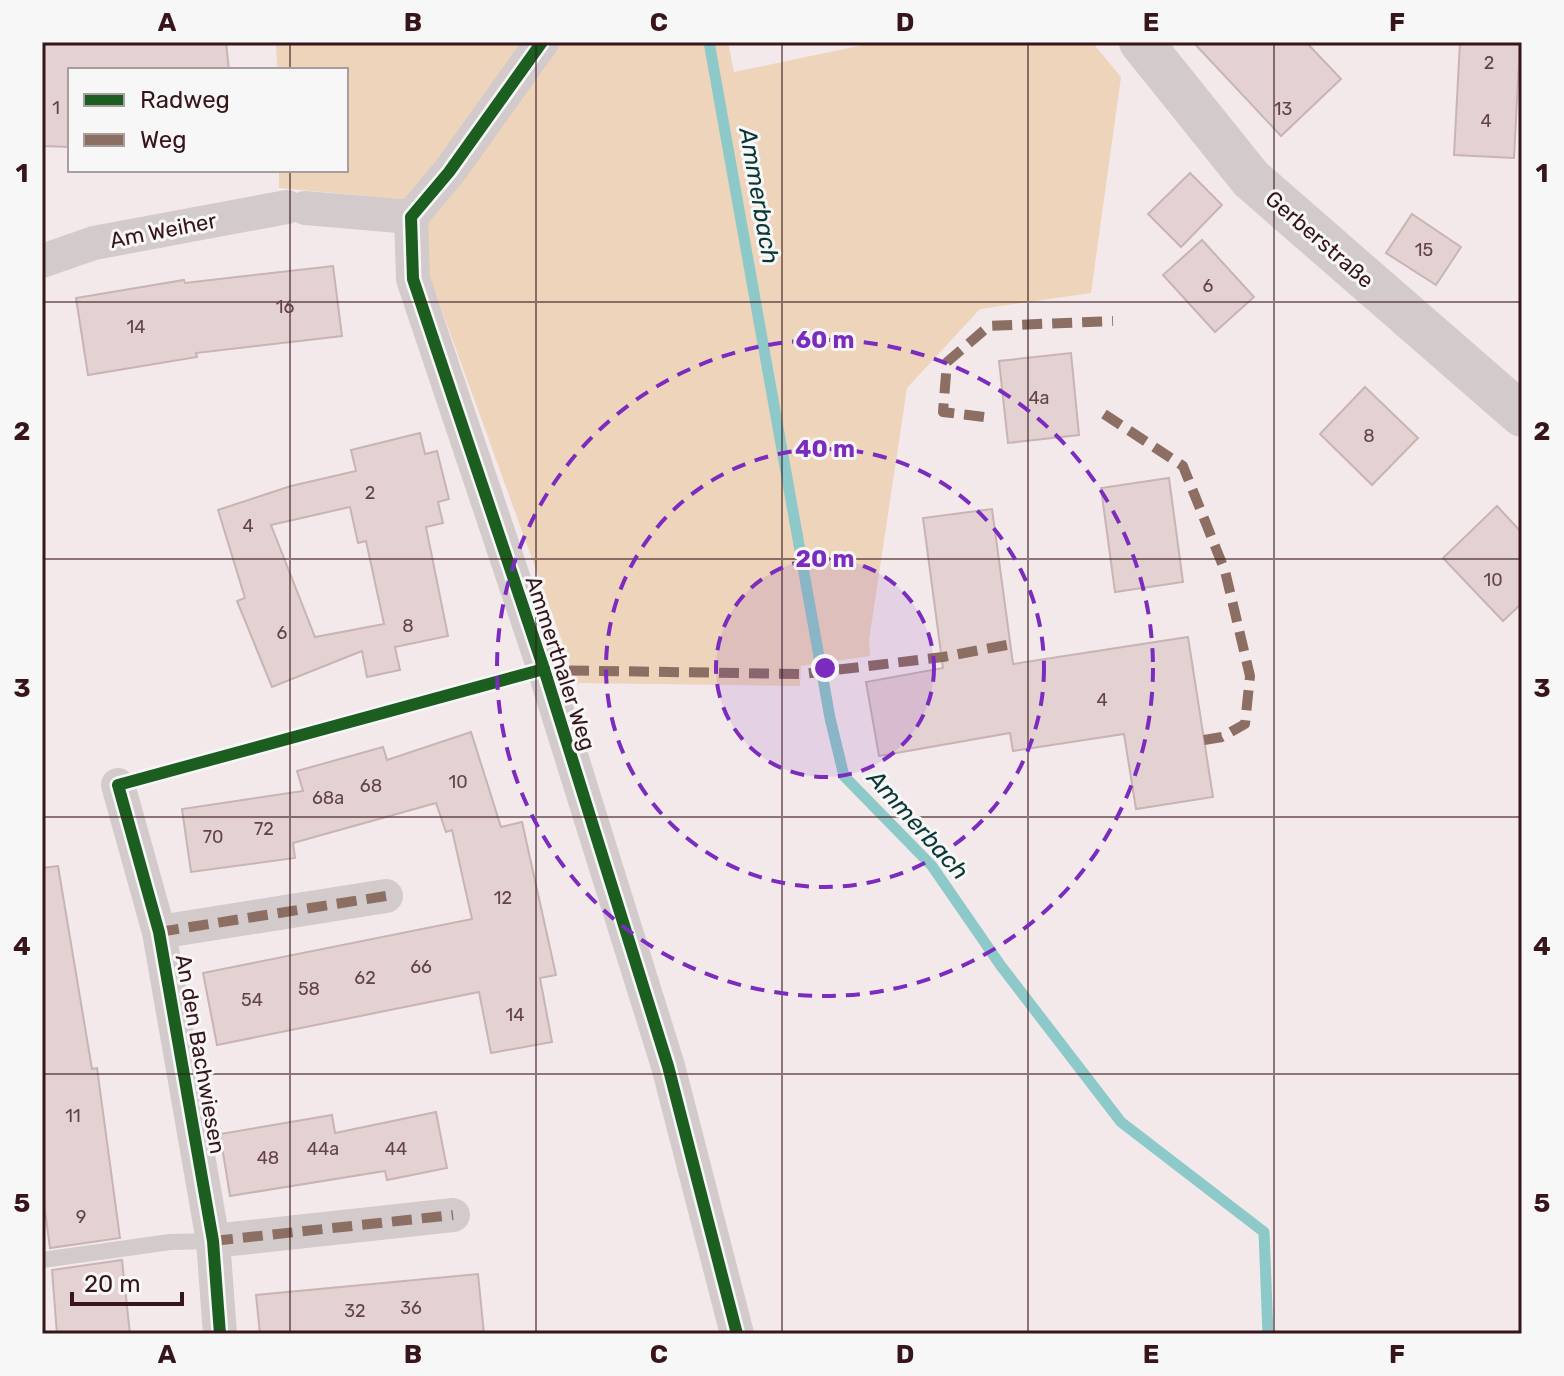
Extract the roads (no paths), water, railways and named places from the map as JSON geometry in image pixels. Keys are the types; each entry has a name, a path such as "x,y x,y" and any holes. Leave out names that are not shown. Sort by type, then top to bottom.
{"street":[{"path":"411,217 449,172 542,42"},
{"name":"Gerberstraße","path":"1141,42 1251,179 1522,415"},
{"name":"Am Weiher","path":"42,261 94,243 296,208 411,217"},
{"name":"Ammerthaler Weg","path":"411,217 413,279 544,669 668,1066 737,1334"},
{"name":"An den Bachwiesen","path":"118,785 159,932 213,1241 220,1334"},
{"name":"An den Bachwiesen","path":"159,932 386,896"},
{"path":"213,1241 453,1215"}],"lane":[{"path":"42,1260 170,1242 213,1241"}],"waterway":[{"name":"Ammerbach","path":"709,42 830,718 844,776 932,866 1001,966 1121,1122 1264,1232 1268,1334"}]}
